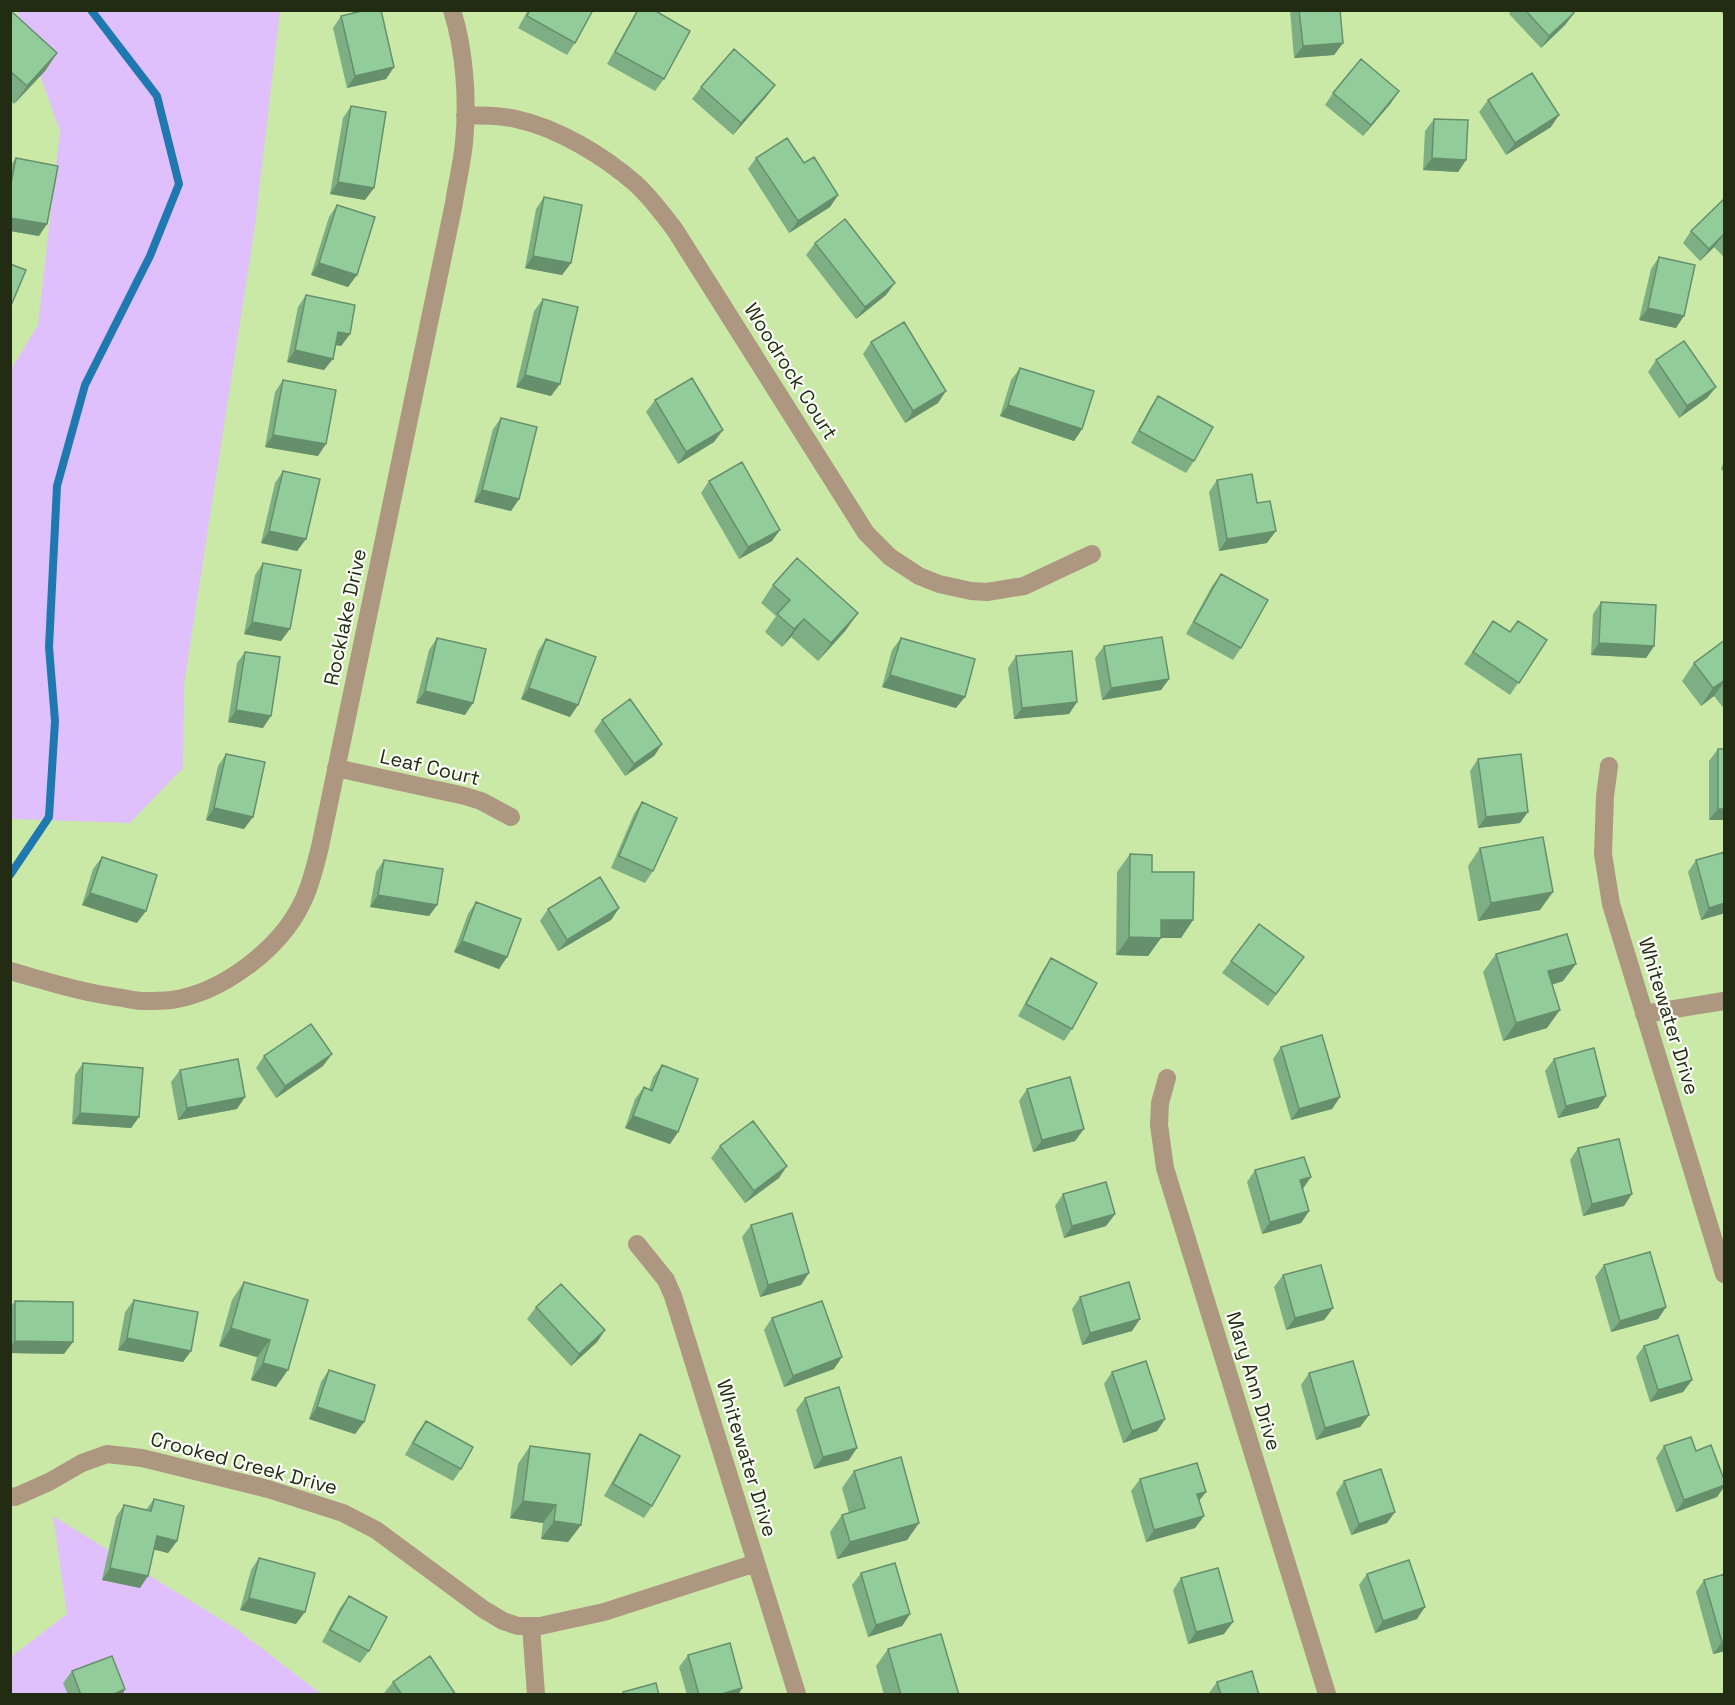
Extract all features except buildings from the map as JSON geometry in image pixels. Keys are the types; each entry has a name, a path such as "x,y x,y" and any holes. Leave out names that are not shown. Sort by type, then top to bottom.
{"street":[{"name":"Rocklake Drive","path":"10,971 85,992 141,1001 171,1000 199,992 244,969 280,936 302,904 320,847 454,203 464,144 462,53 452,10"},
{"name":"Woodrock Court","path":"465,115 515,118 561,134 599,155 636,184 675,230 866,533 890,557 919,576 939,584 970,591 987,592 1024,586 1092,554"},
{"name":"Whitewater Drive","path":"1609,766 1605,796 1604,854 1611,904 1725,1274"},
{"name":"Leaf Court","path":"336,768 465,796 481,801 511,817"},
{"path":"1644,1014 1725,1001"},
{"name":"Mary Ann Drive","path":"1167,1078 1160,1103 1159,1125 1165,1168 1327,1695"},
{"name":"Whitewater Drive","path":"637,1244 666,1280 673,1296 797,1695"},
{"name":"Crooked Creek Drive","path":"10,1496 15,1497 81,1463 107,1454 142,1458 268,1489 343,1513 376,1530 483,1609 503,1621 518,1626 540,1626 603,1612 756,1563"},
{"path":"531,1626 536,1695"}],"shaded area":[{"path":"17,11 280,11 255,226 184,684 183,768 130,823 11,819 10,371 38,325 60,131"},
{"path":"53,1516 238,1630 321,1694 11,1694 11,1657 67,1614"}],"waterway":[{"path":"10,875 49,817 55,721 49,647 57,486 85,385 150,256 179,184 157,96 91,10"}]}
